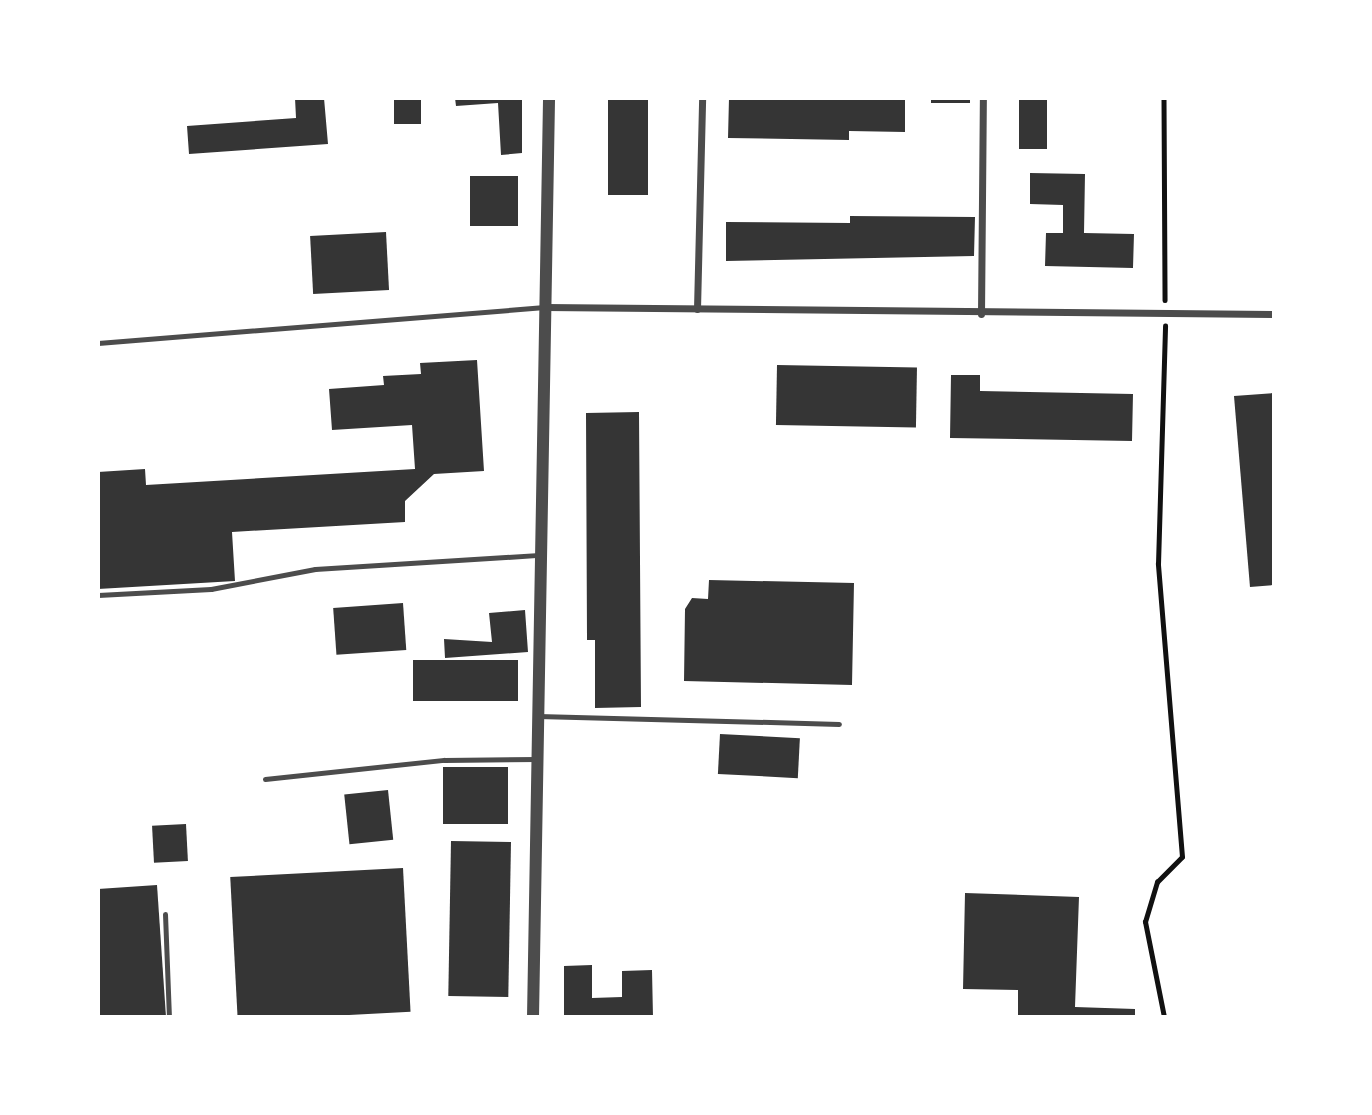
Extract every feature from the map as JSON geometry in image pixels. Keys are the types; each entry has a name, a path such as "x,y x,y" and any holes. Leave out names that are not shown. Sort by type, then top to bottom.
{"street":[{"path":"533,1017 549,98"},
{"path":"697,309 702,98"},
{"path":"981,314 983,98"},
{"path":"545,307 1166,318 1274,314"}],"lane":[{"path":"98,343 545,307"},
{"path":"98,595 211,589 315,569 541,555"},
{"path":"538,716 839,724"},
{"path":"265,779 443,760 537,759"},
{"path":"165,914 169,1017"}],"path":[{"path":"1164,98 1166,318 1158,564 1182,857 1157,882 1145,922 1164,1017"}],"building":[{"path":"295,98 324,98 328,144 189,154 187,126 296,118"},
{"path":"394,98 421,98 421,124 394,124"},
{"path":"455,98 522,98 522,153 501,155 498,103 456,106"},
{"path":"608,98 648,98 648,195 608,195"},
{"path":"729,98 905,98 905,132 849,131 849,140 728,138"},
{"path":"931,98 970,98 970,103 931,103"},
{"path":"1019,98 1047,98 1047,149 1019,149"},
{"path":"1030,173 1085,174 1084,233 1134,234 1133,268 1045,266 1046,233 1063,233 1063,205 1030,204"},
{"path":"470,176 518,176 518,226 470,226"},
{"path":"850,216 975,217 974,256 726,261 726,222 850,223"},
{"path":"386,232 389,290 313,294 310,236"},
{"path":"477,360 484,471 434,474 405,501 405,522 232,532 235,581 98,589 98,472 145,469 146,485 415,469 412,425 332,430 329,389 384,385 383,376 421,374 420,363"},
{"path":"777,365 917,367 916,427 776,425"},
{"path":"951,375 980,375 980,391 1133,394 1132,441 950,438"},
{"path":"1274,393 1274,585 1250,587 1234,396"},
{"path":"639,412 641,707 595,708 595,640 587,640 586,413"},
{"path":"709,580 854,583 852,685 684,681 685,609 692,598 708,599"},
{"path":"403,603 406,650 336,655 333,608"},
{"path":"525,610 528,652 445,658 444,639 492,642 489,613"},
{"path":"413,660 518,660 518,701 413,701"},
{"path":"720,734 800,738 798,778 718,774"},
{"path":"443,767 508,767 508,824 443,824"},
{"path":"388,790 393,840 349,844 344,795"},
{"path":"186,824 188,861 154,863 152,826"},
{"path":"451,841 511,842 508,997 448,996"},
{"path":"403,868 411,1012 311,1017 238,1017 230,877"},
{"path":"157,885 166,1017 98,1017 98,889"},
{"path":"965,893 1079,897 1075,1007 1135,1009 1135,1017 1018,1017 1018,990 963,989"},
{"path":"592,965 592,998 622,997 622,971 652,970 653,1017 564,1017 564,966"}]}
